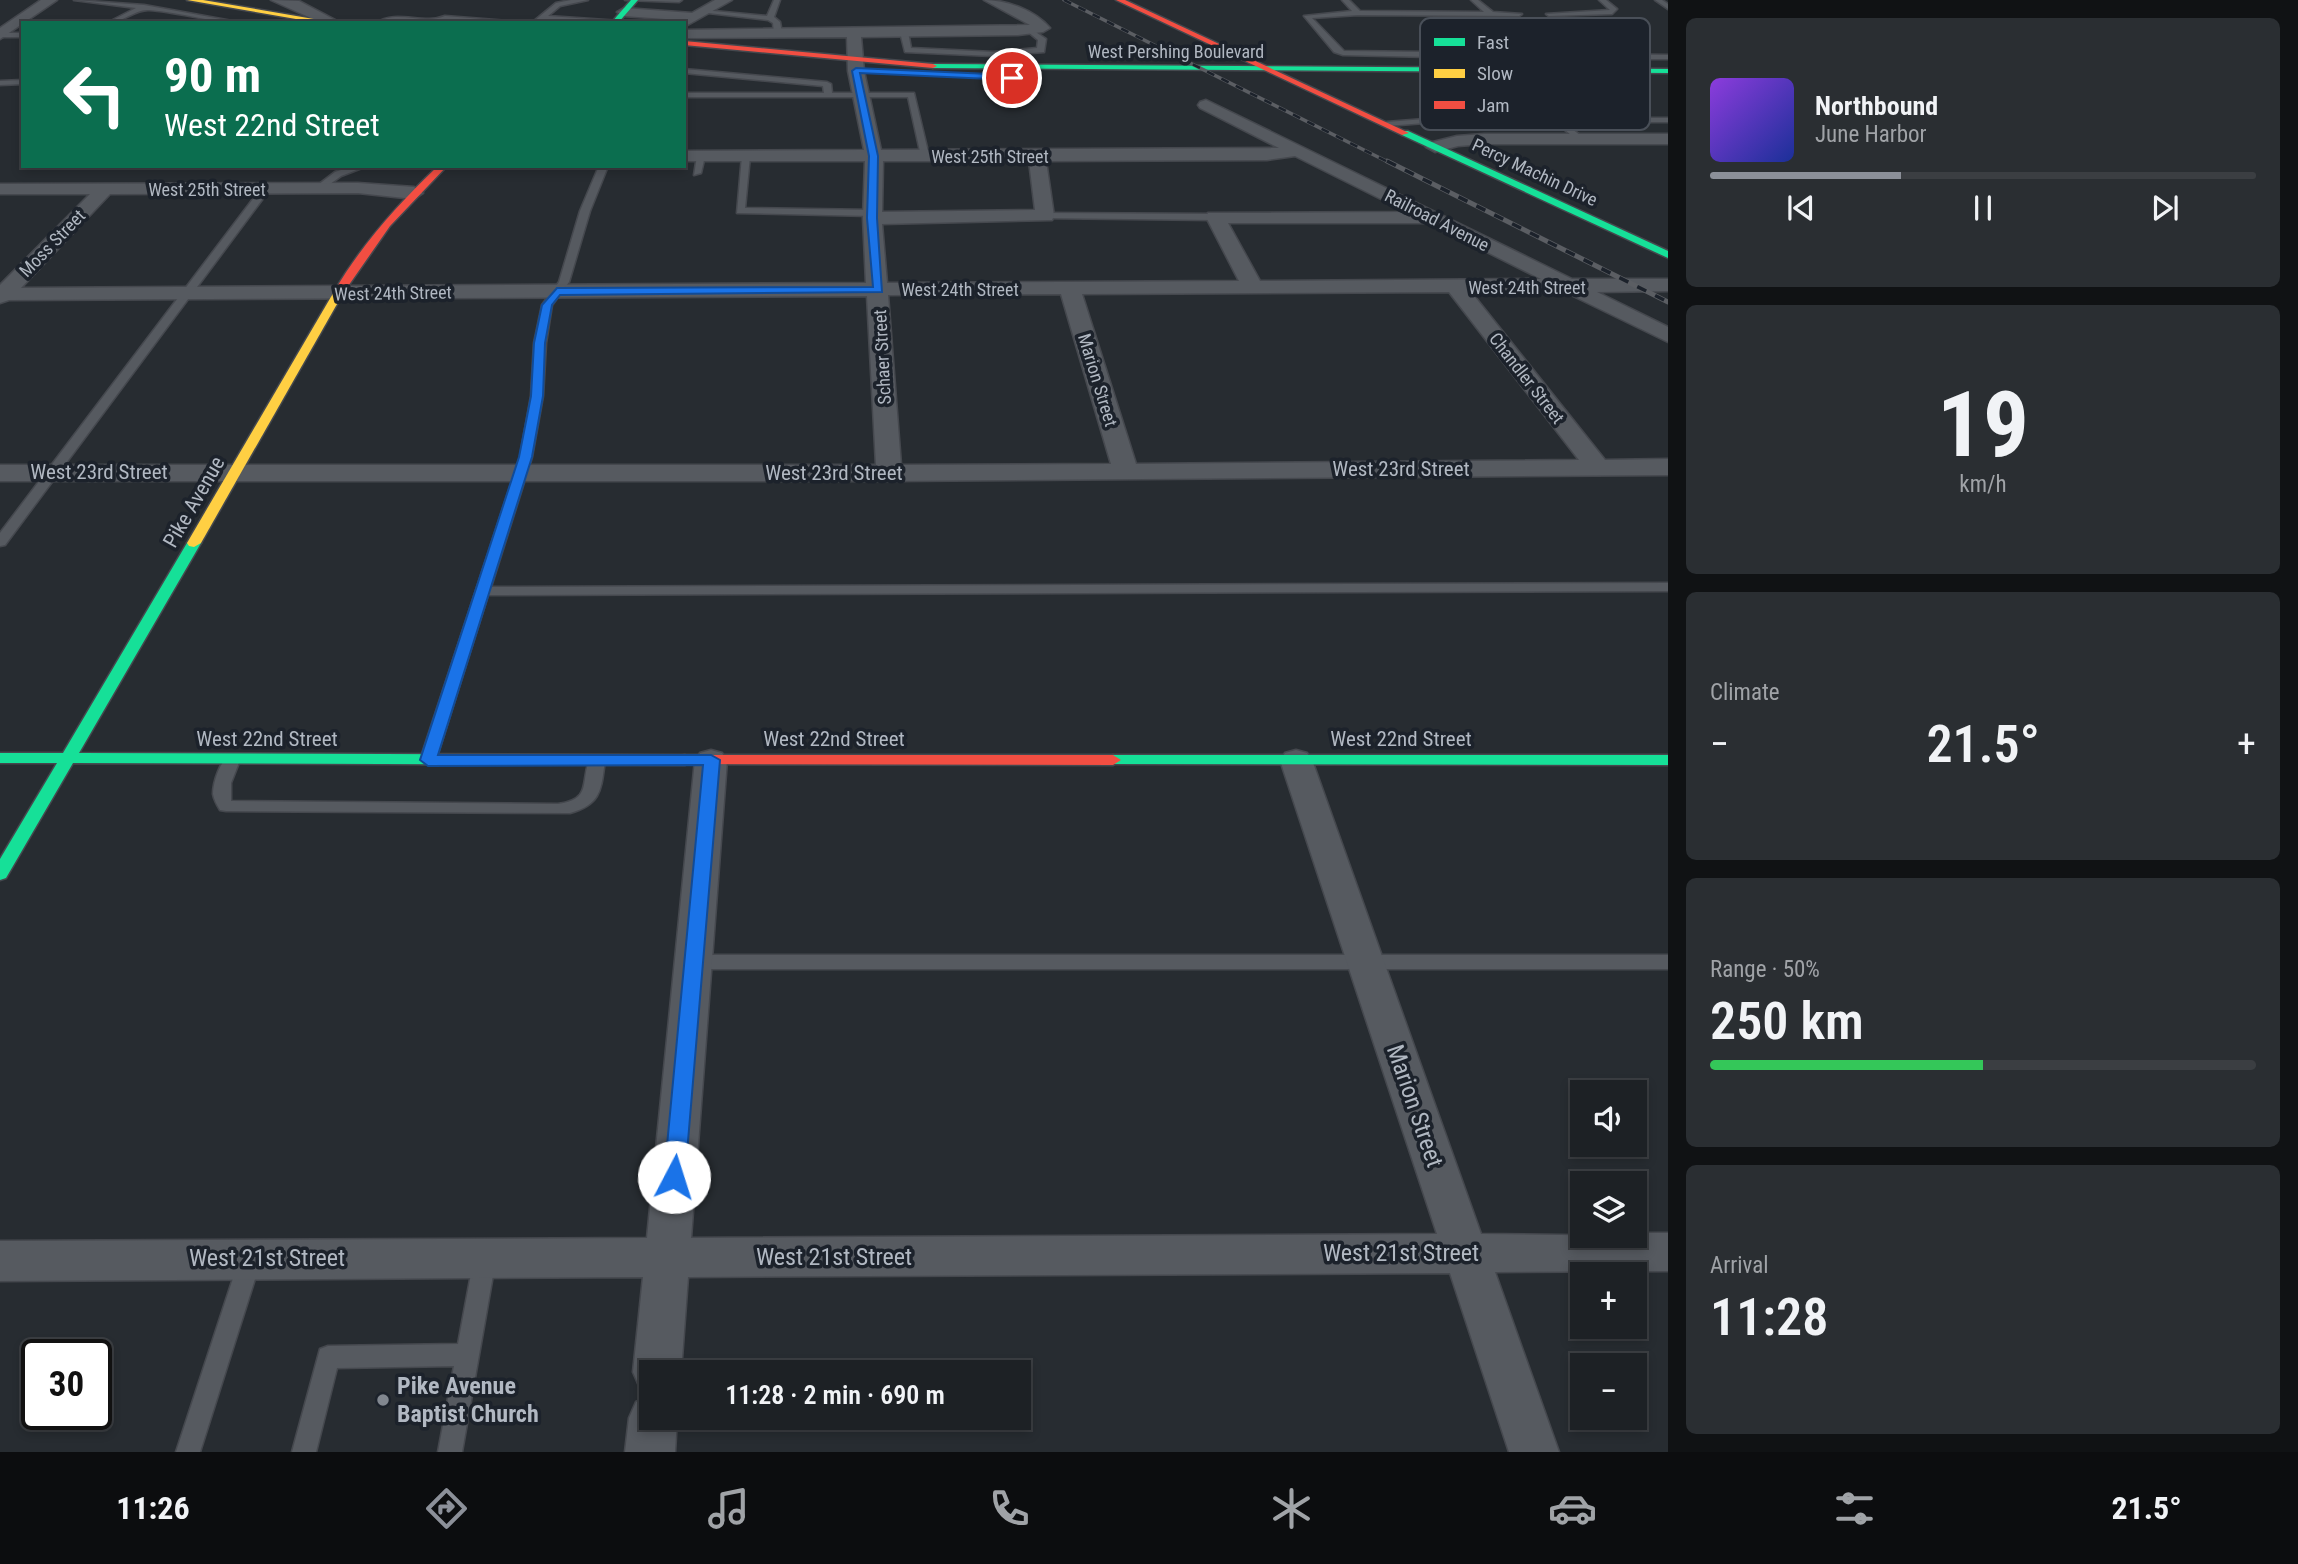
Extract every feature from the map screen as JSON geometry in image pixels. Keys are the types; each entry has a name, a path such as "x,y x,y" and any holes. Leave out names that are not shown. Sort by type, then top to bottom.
{"main road":[{"path":"190,0 321,21"},
{"name":"Percy Machin Drive","path":"1119,0 1668,255"},
{"name":"West Pershing Boulevard","path":"686,43 856,65 1061,70 1420,71"},
{"name":"West Pershing Boulevard","path":"686,54 1063,79 1420,80"},
{"name":"West Pershing Boulevard","path":"1650,71 1668,71"},
{"name":"West Pershing Boulevard","path":"1650,79 1668,79"},
{"name":"Pike Avenue","path":"0,874 338,293 376,235 441,168"},
{"name":"West 22nd Street","path":"0,758 1668,760"}],"street":[{"path":"7,31 50,0"},
{"path":"278,0 294,4 330,21"},
{"path":"626,9 686,12 724,0"},
{"path":"991,0 1030,18 1037,29"},
{"path":"686,34 904,33 1037,29"},
{"name":"Schaer Street","path":"854,33 856,65 874,156 872,215 889,473"},
{"name":"Railroad Avenue","path":"1206,105 1668,335"},
{"path":"1435,147 1457,141 1485,139 1668,139"},
{"name":"West 25th Street","path":"694,162 746,156 1267,155 1296,151"},
{"path":"872,215 1045,216 1037,156"},
{"name":"West 25th Street","path":"0,189 367,188 414,193"},
{"name":"Moss Street","path":"1,295 105,189"},
{"path":"1253,288 1215,217 1434,218"},
{"name":"West 24th Street","path":"1,295 1668,285"},
{"name":"Chandler Street","path":"1456,287 1598,468"},
{"name":"Marion Street","path":"1070,289 1126,471"},
{"name":"West 23rd Street","path":"0,473 889,473 1668,467"},
{"path":"658,1360 711,760"},
{"name":"Marion Street","path":"1296,760 1534,1452"},
{"name":"West 21st Street","path":"0,1261 1668,1252"},
{"path":"650,1452 652,1430"}],"lane":[{"path":"77,0 144,7 228,21"},
{"path":"568,19 587,0"},
{"path":"538,21 558,4 587,0"},
{"path":"770,18 777,0"},
{"path":"1345,0 1358,13"},
{"path":"1474,0 1491,14"},
{"path":"1549,15 1612,12 1614,9 1602,0"},
{"path":"1658,0 1668,7"},
{"path":"114,21 144,7"},
{"path":"538,21 626,9"},
{"path":"686,12 770,18 776,22 778,33"},
{"path":"1420,55 1343,54 1307,16 1358,13 1520,14"},
{"path":"440,21 445,18 476,21"},
{"path":"383,21 412,21"},
{"path":"904,33 908,50 993,54 1041,50 1042,39 1037,29"},
{"path":"1650,57 1668,57"},
{"path":"686,71 827,84 828,95"},
{"path":"0,83 21,82"},
{"path":"686,95 911,95 925,156"},
{"path":"1650,120 1668,120"},
{"path":"1387,124 1420,121"},
{"path":"1570,130 1581,139"},
{"path":"746,156 740,211 872,215"},
{"path":"319,188 338,174 357,168"},
{"path":"428,760 520,474 537,396 540,343 547,305 564,282 585,211 603,168"},
{"path":"0,542 265,189"},
{"path":"1045,216 1215,217"},
{"path":"481,591 1668,587"},
{"path":"232,760 220,793 221,801 226,806 558,809 573,808 590,799 597,760"},
{"path":"694,962 1668,962"},
{"path":"188,1452 251,1258"},
{"path":"450,1452 485,1258"},
{"path":"304,1452 328,1357 467,1355"}],"railway":[{"path":"1064,0 1390,163"},
{"path":"1387,161 1668,302"}],"traffic: fast":[{"path":"616,21 635,0"},
{"path":"933,66 1420,69"},
{"path":"1650,71 1668,71"},
{"path":"1405,133 1668,255"},
{"path":"0,874 194,543"},
{"path":"0,758 685,760"},
{"path":"1113,760 1668,760"}],"traffic: slow":[{"path":"190,0 321,21"},
{"path":"194,543 340,290"}],"traffic: jam":[{"path":"1119,0 1405,133"},
{"path":"686,43 933,66"},
{"path":"340,290 387,224 441,168"},
{"path":"685,760 1113,760"}],"place":[{"name":"Pike Avenue Baptist Church","path":"383,1400"}],"route":[{"path":"674,1177 711,760 428,760 526,457 537,396 540,343 547,305 557,291 879,290 872,218 874,156 856,71 1012,78"}]}
